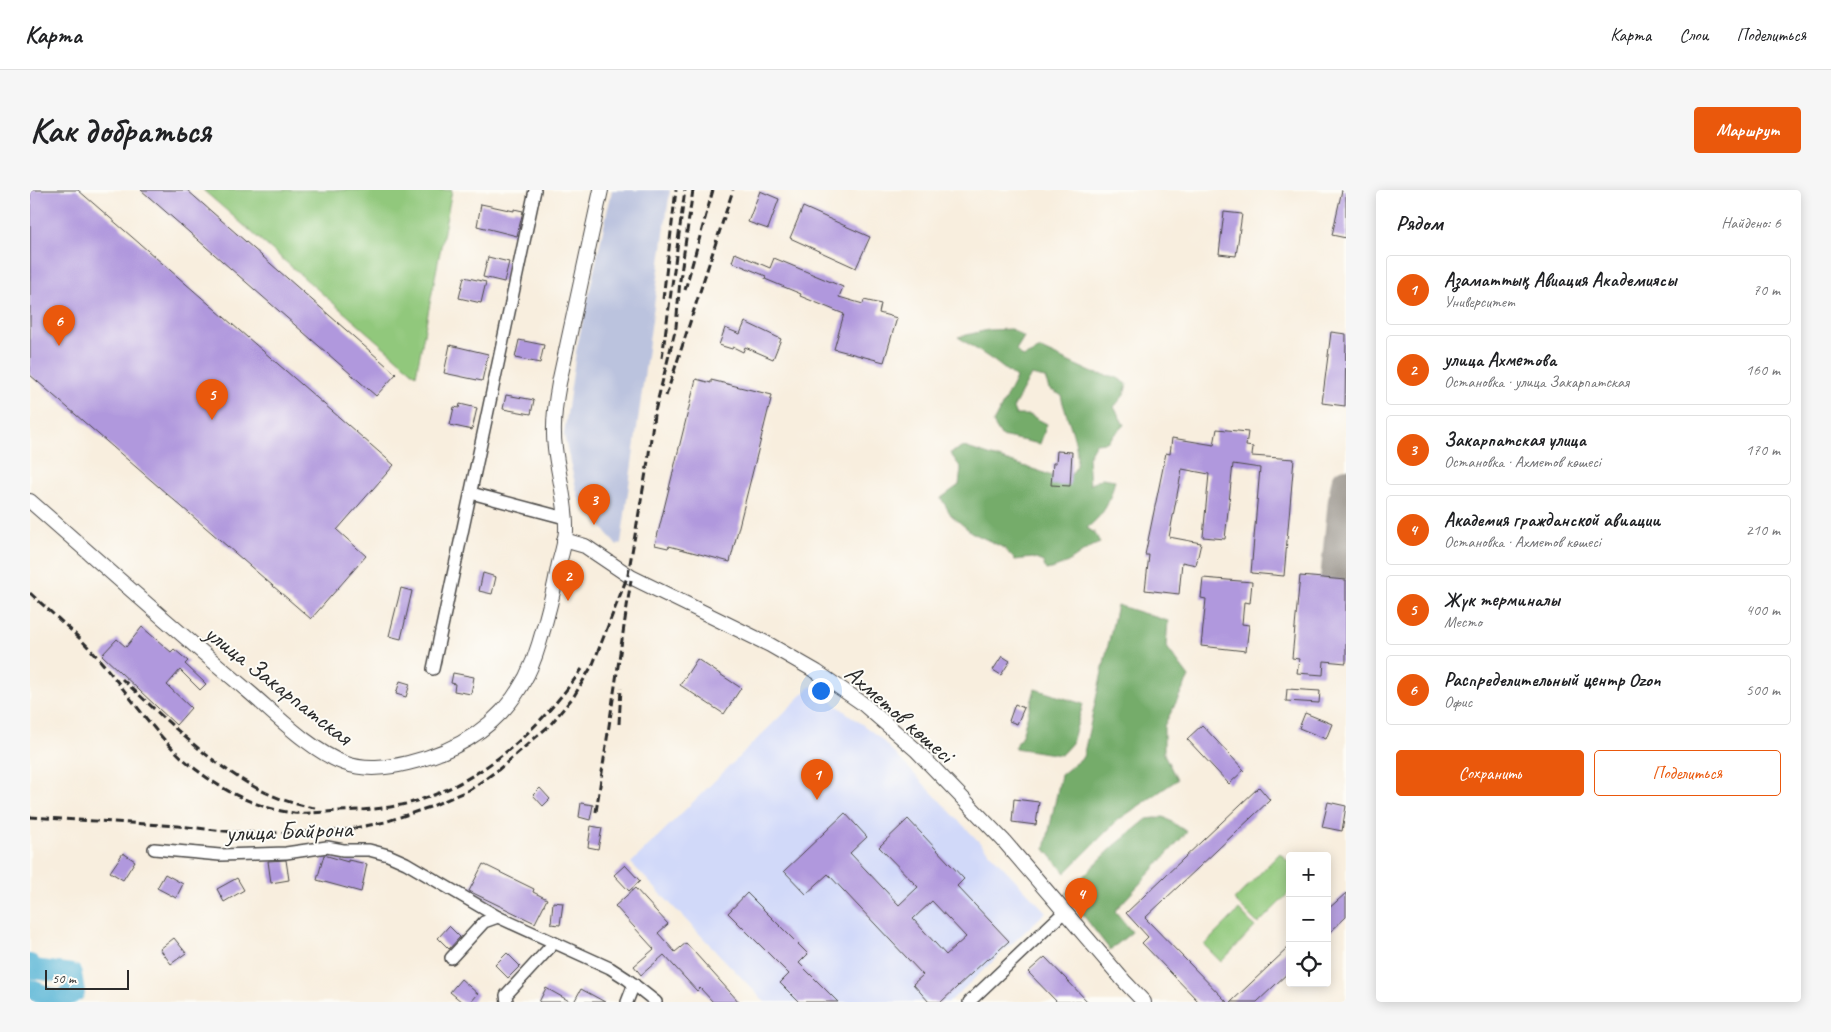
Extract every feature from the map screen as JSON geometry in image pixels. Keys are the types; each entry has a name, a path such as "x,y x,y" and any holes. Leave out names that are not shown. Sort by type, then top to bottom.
{"street":[{"path":"433,669 535,190"},
{"name":"улица Закарпатская","path":"30,501 165,621 301,736 332,758 360,768 398,766 440,754 464,742 481,731 498,715 524,681 533,663 554,587 566,532 554,446 555,409 598,191"},
{"path":"471,493 565,518"},
{"name":"Ахметов көшесі","path":"564,540 585,546 631,577 770,645 817,672 862,703 916,750 1003,840 1144,1002"},
{"name":"улица Байрона","path":"154,849 220,855 286,853 327,847 343,850 369,850 388,855 406,863 498,916 610,968 656,1002"},
{"path":"969,1002 1064,912"},
{"path":"452,958 484,922 498,916"},
{"path":"507,1002 506,995 554,943"},
{"path":"627,1002 634,984"}],"shaded area":[{"path":"612,190 670,190 621,543 617,546 578,497 564,435 576,352"},
{"path":"811,686 879,737 1046,912 949,1002 765,1002 631,863"}],"green space":[{"path":"203,190 452,190 416,375"},
{"path":"1011,329 1024,337 1016,350 1023,357 1041,349 1093,373 1116,377 1127,384 1124,395 1114,407 1124,425 1107,442 1096,443 1088,457 1090,485 1102,478 1115,480 1106,507 1099,517 1087,528 1095,533 1100,543 1062,565 1046,570 1043,562 1033,558 1015,560 1004,548 971,532 951,515 941,498 959,485 961,468 950,453 964,447 1042,472 1065,482 1075,467 1076,449 1061,395 1049,389 1045,378 1031,375 1013,408 1016,415 1030,415 1047,424 1040,444 1001,436 993,423 1016,378 958,337 988,330"},
{"path":"1117,605 1168,621 1166,646 1189,677 1164,726 1164,754 1177,780 1118,820 1065,873 1045,849 1061,775 1083,757"},
{"path":"1035,689 1083,704 1072,743 1061,755 1014,748 1022,735"},
{"path":"1164,817 1187,832 1115,911 1132,932 1110,950 1066,893 1113,847 1147,819"},
{"path":"1280,853 1286,859 1286,896 1258,924 1234,900"},
{"path":"1239,910 1255,927 1221,962 1204,945"}],"building":[{"path":"30,190 78,190 394,465 337,530 366,556 311,619 30,375"},
{"path":"141,190 187,190 396,374 376,396"},
{"path":"1342,190 1346,190 1346,238 1332,235"},
{"path":"760,191 779,199 768,229 748,222"},
{"path":"481,204 523,211 517,236 477,226"},
{"path":"803,207 870,237 856,268 790,238"},
{"path":"1224,212 1242,214 1236,256 1219,254"},
{"path":"735,253 770,268 774,258 843,287 839,297 863,304 864,300 881,304 879,313 897,318 884,362 834,349 844,314 800,296 801,294 765,279 766,276 732,262"},
{"path":"488,257 509,262 504,282 483,277"},
{"path":"464,277 486,282 481,303 459,298"},
{"path":"745,322 781,339 773,359 745,347 743,352 733,347 732,349 719,345 725,328 740,334"},
{"path":"1331,332 1346,334 1345,406 1322,403"},
{"path":"519,340 544,345 540,363 515,358"},
{"path":"450,345 488,354 482,381 444,373"},
{"path":"696,379 711,383 711,380 772,395 730,562 669,546 668,548 655,545"},
{"path":"506,395 534,400 531,414 503,409"},
{"path":"460,404 477,408 472,430 450,425 454,407 459,408"},
{"path":"1217,429 1248,432 1246,446 1253,447 1252,456 1294,459 1284,576 1251,573 1260,468 1233,464 1225,539 1203,537 1209,474 1182,469 1169,537 1201,543 1196,565 1182,562 1179,594 1145,590 1149,555 1145,555 1166,453 1170,454 1172,438 1214,445"},
{"path":"1057,451 1072,452 1070,486 1051,485 1053,463 1056,463"},
{"path":"483,573 496,577 492,594 479,591"},
{"path":"1300,576 1346,580 1346,663 1324,661 1323,675 1297,673 1299,659 1292,658"},
{"path":"1203,578 1252,582 1250,603 1244,602 1242,624 1249,625 1246,651 1201,646 1206,599 1201,598"},
{"path":"401,588 412,591 401,639 389,636"},
{"path":"142,627 171,652 174,649 188,661 185,664 206,684 200,690 180,670 167,685 191,708 176,725 102,655 117,639 126,647"},
{"path":"1002,656 1010,661 1001,675 993,670"},
{"path":"697,659 741,688 724,714 680,685"},
{"path":"453,673 474,677 471,694 454,691 455,684 451,683"},
{"path":"400,681 410,684 406,697 396,694"},
{"path":"1287,689 1320,691 1319,703 1286,701"},
{"path":"1015,704 1024,708 1017,724 1009,721"},
{"path":"1305,713 1332,724 1326,739 1299,728"},
{"path":"1202,725 1244,770 1229,784 1187,739"},
{"path":"1259,787 1270,800 1145,918 1227,1002 1199,1002 1142,943 1148,937 1126,913"},
{"path":"540,788 550,799 543,806 533,795"},
{"path":"1014,799 1039,802 1036,825 1012,822"},
{"path":"1328,802 1346,806 1342,831 1322,827"},
{"path":"581,803 593,805 590,820 579,817"},
{"path":"845,813 867,837 850,853 899,905 918,887 879,847 908,819 964,879 957,886 1009,941 941,1002 929,1002 913,984 923,975 828,874 806,894 784,871","holes":["932,901 966,937 946,955 913,919"]},
{"path":"591,826 602,828 598,849 588,847"},
{"path":"123,853 135,861 123,880 110,872"},
{"path":"324,855 348,862 348,860 367,864 361,892 317,880"},
{"path":"286,860 289,880 271,883 268,861"},
{"path":"483,864 534,889 533,892 547,899 535,923 469,891"},
{"path":"625,865 640,881 629,891 614,875"},
{"path":"165,874 183,884 176,898 157,888"},
{"path":"237,878 244,890 224,902 217,889"},
{"path":"635,888 668,924 658,933 675,952 686,943 739,1002 713,1002 700,988 697,991 664,955 641,975 634,966 654,949 615,906"},
{"path":"747,893 808,954 799,963 838,1002 799,1002 780,983 789,974 728,913"},
{"path":"1346,893 1346,917 1331,931 1331,906"},
{"path":"553,902 563,903 560,925 551,924"},
{"path":"449,926 460,937 449,949 438,938"},
{"path":"174,938 186,953 171,964 160,949"},
{"path":"1286,950 1286,975 1257,1002 1231,1002"},
{"path":"507,953 520,966 508,978 495,965"},
{"path":"1045,957 1088,1002 1057,1002 1028,972"},
{"path":"461,979 478,994 471,1002 462,1002 450,992"},
{"path":"546,988 571,1002 539,1002"},
{"path":"581,989 605,1002 574,1002"}],"waterway":[{"path":"30,964 34,969 72,974 75,992 58,1001 30,989"}],"taxiway":[{"path":"1335,579 1346,483"}],"railway":[{"path":"663,299 676,190"},
{"path":"662,358 685,190"},
{"path":"30,817 178,826 234,832 340,831 385,822 430,807 471,789 498,770 550,725 574,696 593,664 628,575 654,415 676,327 680,280 693,190"},
{"path":"685,290 713,190"},
{"path":"666,396 733,190"},
{"path":"596,812 631,580"},
{"path":"30,593 88,647 168,744 198,771 219,786 243,798 268,808 294,813 367,810 395,806 439,793 464,781 509,750 548,712 582,669"},
{"path":"122,679 187,739 235,775 260,790 287,801 315,808"},
{"path":"619,724 621,688"}],"place":[{"name":"Распределительный центр Ozon","path":"59,346"},
{"name":"Жүк терминалы","path":"212,420"},
{"name":"Закарпатская улица","path":"594,525"},
{"name":"улица Ахметова","path":"568,601"},
{"name":"Азаматтық Авиация Академиясы","path":"817,800"},
{"name":"Академия гражданской авиации","path":"1081,919"}]}
